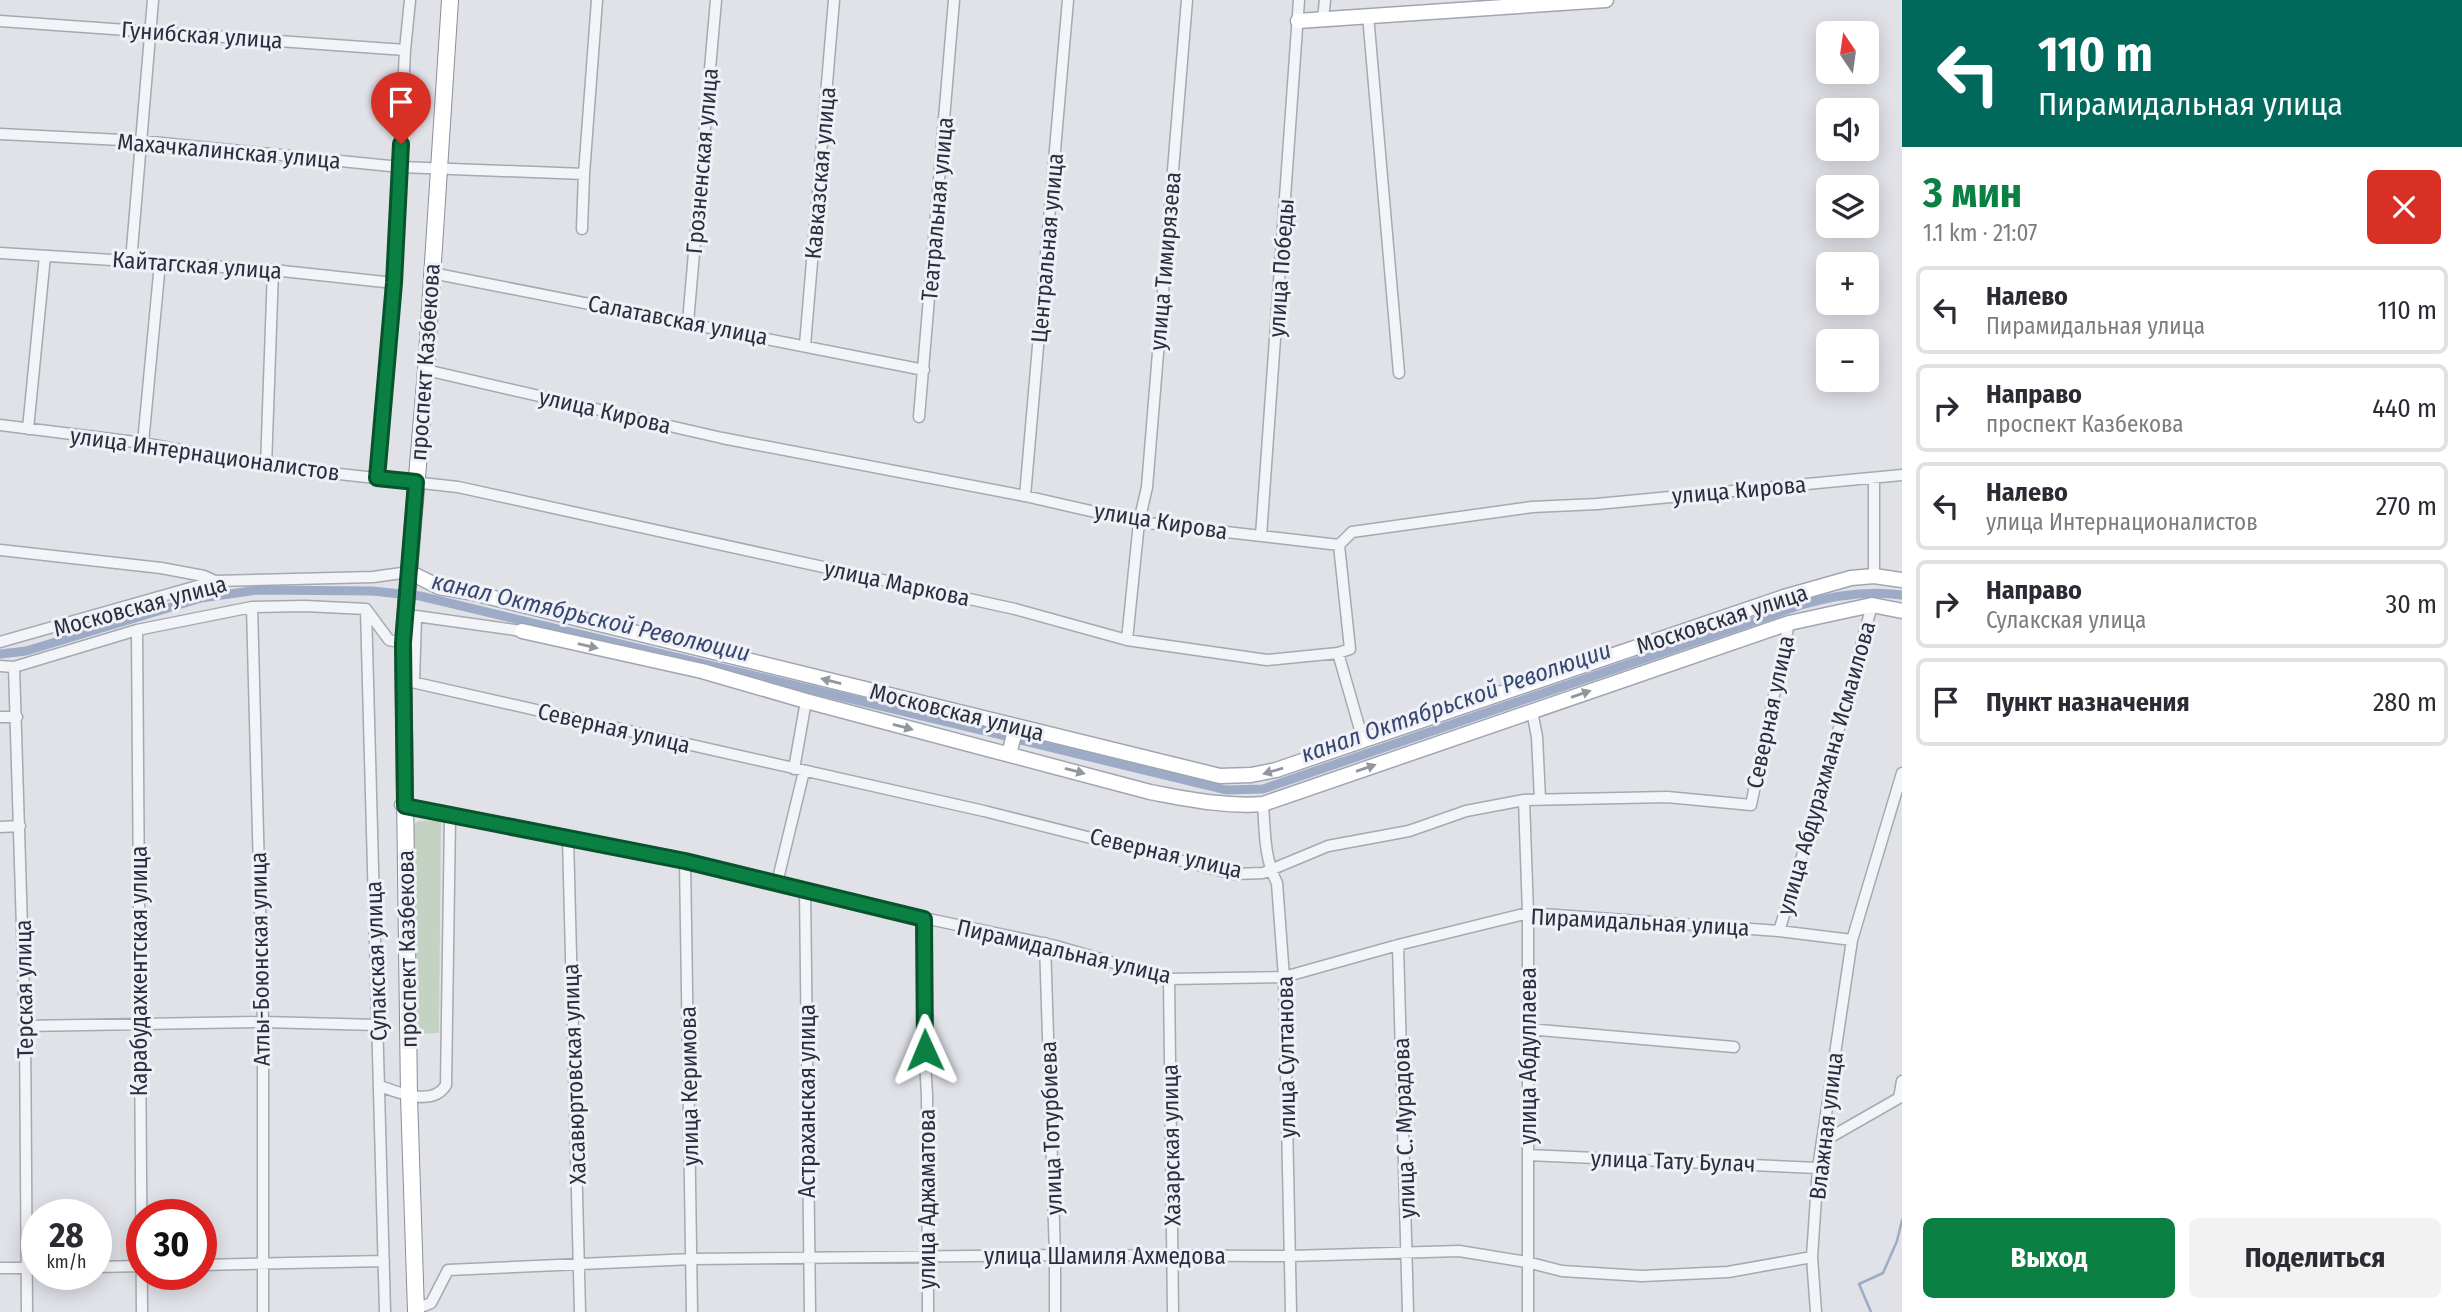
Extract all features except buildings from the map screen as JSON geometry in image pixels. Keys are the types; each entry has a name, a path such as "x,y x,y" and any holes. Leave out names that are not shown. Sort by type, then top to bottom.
{"highway":[{"name":"проспект Казбекова","path":"413,1311 401,806 400,642 435,167 444,0"},
{"name":"проспект Казбекова","path":"413,482 425,370 432,273 435,167 450,0"},
{"name":"проспект Казбекова","path":"400,642 408,681 401,806"}],"main road":[{"path":"1368,16 1577,0"},
{"path":"1298,20 1606,0"},
{"name":"Московская улица","path":"406,579 473,593 1220,776 1276,770 1784,597 1851,579 1874,576 1902,580"},
{"path":"1872,605 1902,611"},
{"name":"Московская улица","path":"522,631 702,671 1150,792 1235,805 1263,804 1789,624 1872,605"},
{"path":"1009,754 1016,727"}],"street":[{"path":"131,261 153,0"},
{"path":"377,478 394,283 405,50 410,0"},
{"path":"582,229 597,0"},
{"name":"Грозненская улица","path":"688,322 716,0"},
{"name":"Кавказская улица","path":"805,345 834,0"},
{"name":"Театральная улица","path":"919,417 954,0"},
{"name":"Центральная улица","path":"1025,496 1068,0"},
{"name":"улица Тимирязева","path":"1127,640 1139,522 1147,486 1186,0"},
{"name":"улица Победы","path":"1261,536 1299,0"},
{"path":"1323,18 1325,0"},
{"path":"1368,16 1399,373"},
{"name":"Гунибская улица","path":"0,21 405,50"},
{"name":"Махачкалинская улица","path":"0,134 142,141 400,167 584,174"},
{"name":"Кайтагская улица","path":"0,253 273,270 394,283"},
{"path":"28,429 45,256"},
{"path":"143,443 160,263"},
{"path":"266,466 273,270"},
{"name":"Салатавская улица","path":"432,273 924,370"},
{"name":"улица Кирова","path":"425,370 722,438 1025,496 1139,522 1339,545 1352,532 1532,507 1597,504 1902,475"},
{"name":"улица Интернационалистов","path":"0,425 143,443 266,466 458,487"},
{"path":"1874,479 1874,576"},
{"name":"улица Маркова","path":"458,487 1015,609 1127,640 1267,660 1338,653"},
{"path":"1339,545 1350,649 1338,653 1363,740"},
{"path":"0,550 161,568 204,576 215,581"},
{"name":"Московская улица","path":"0,642 215,581 373,577 406,579"},
{"name":"улица Абдурахмана Исмаилова","path":"1779,931 1823,788 1872,605"},
{"path":"0,666 14,667 137,630 252,607 366,609 389,640 400,642"},
{"name":"Атлы-Боюнская улица","path":"252,607 263,1022 263,1312"},
{"name":"Сулакская улица","path":"366,609 385,1312"},
{"name":"Московская улица","path":"408,681 416,665 416,616 522,631"},
{"name":"Северная улица","path":"408,681 1086,835 1234,874 1263,873 1328,845 1409,831 1466,811 1524,800 1667,797 1751,805 1789,624"},
{"name":"Карабудахкентская улица","path":"137,630 141,1199"},
{"name":"Терская улица","path":"14,667 30,1199"},
{"path":"777,883 799,770 806,701"},
{"path":"1532,711 1537,737 1540,799"},
{"path":"0,717 17,717"},
{"name":"Влажная улица","path":"1816,1312 1812,1258 1818,1168 1852,940 1902,773"},
{"name":"улица Абдуллаева","path":"1524,800 1528,913 1528,1312"},
{"name":"улица Султанова","path":"1263,804 1266,852 1270,870 1277,883 1284,977 1291,1312"},
{"name":"Пирамидальная улица","path":"401,806 685,861 924,919 1045,943 1169,979 1284,977 1528,913 1779,931 1852,940"},
{"path":"380,1086 407,1095 433,1096 442,1091 446,1084 450,817"},
{"path":"0,827 20,826"},
{"name":"Хасавюртовская улица","path":"568,837 580,1312"},
{"name":"улица Керимова","path":"685,861 692,1312"},
{"name":"Астраханская улица","path":"805,890 810,1312"},
{"name":"улица Аджаматова","path":"924,919 928,1312"},
{"name":"улица Тотурбиева","path":"1045,943 1055,1312"},
{"name":"улица С. Мурадова","path":"1398,945 1408,1312"},
{"name":"Хазарская улица","path":"1169,979 1172,1312"},
{"path":"25,1026 263,1022 378,1025"},
{"path":"1528,1029 1734,1046"},
{"path":"1822,1142 1899,1098 1902,1082"},
{"name":"улица Тату Булач","path":"1528,1155 1818,1168"},
{"name":"улица Шамиля Ахмедова","path":"413,1311 431,1303 448,1270 692,1259 1055,1255 1172,1257 1459,1251 1527,1262 1562,1271 1642,1276 1728,1272 1812,1258"},
{"path":"217,1265 384,1261"},
{"path":"0,1268 21,1268"},
{"name":"Терская улица","path":"27,1312 30,1290"},
{"name":"Карабудахкентская улица","path":"142,1290 142,1312"}],"green space":[{"path":"441,820 439,1033 415,1034 412,825 419,821"}],"waterway":[{"name":"канал Октябрьской Революции","path":"0,654 26,651 201,598 258,590 372,591 420,596 1006,736"},
{"name":"канал Октябрьской Революции","path":"1020,740 1226,790 1263,789 1801,605 1851,594 1902,595"},
{"path":"1871,1312 1859,1284 1883,1273 1897,1241 1902,1220"}],"route":[{"path":"401,144 394,283 377,478 416,482 403,643 405,806 450,817 685,861 924,919 925,1050"}]}
